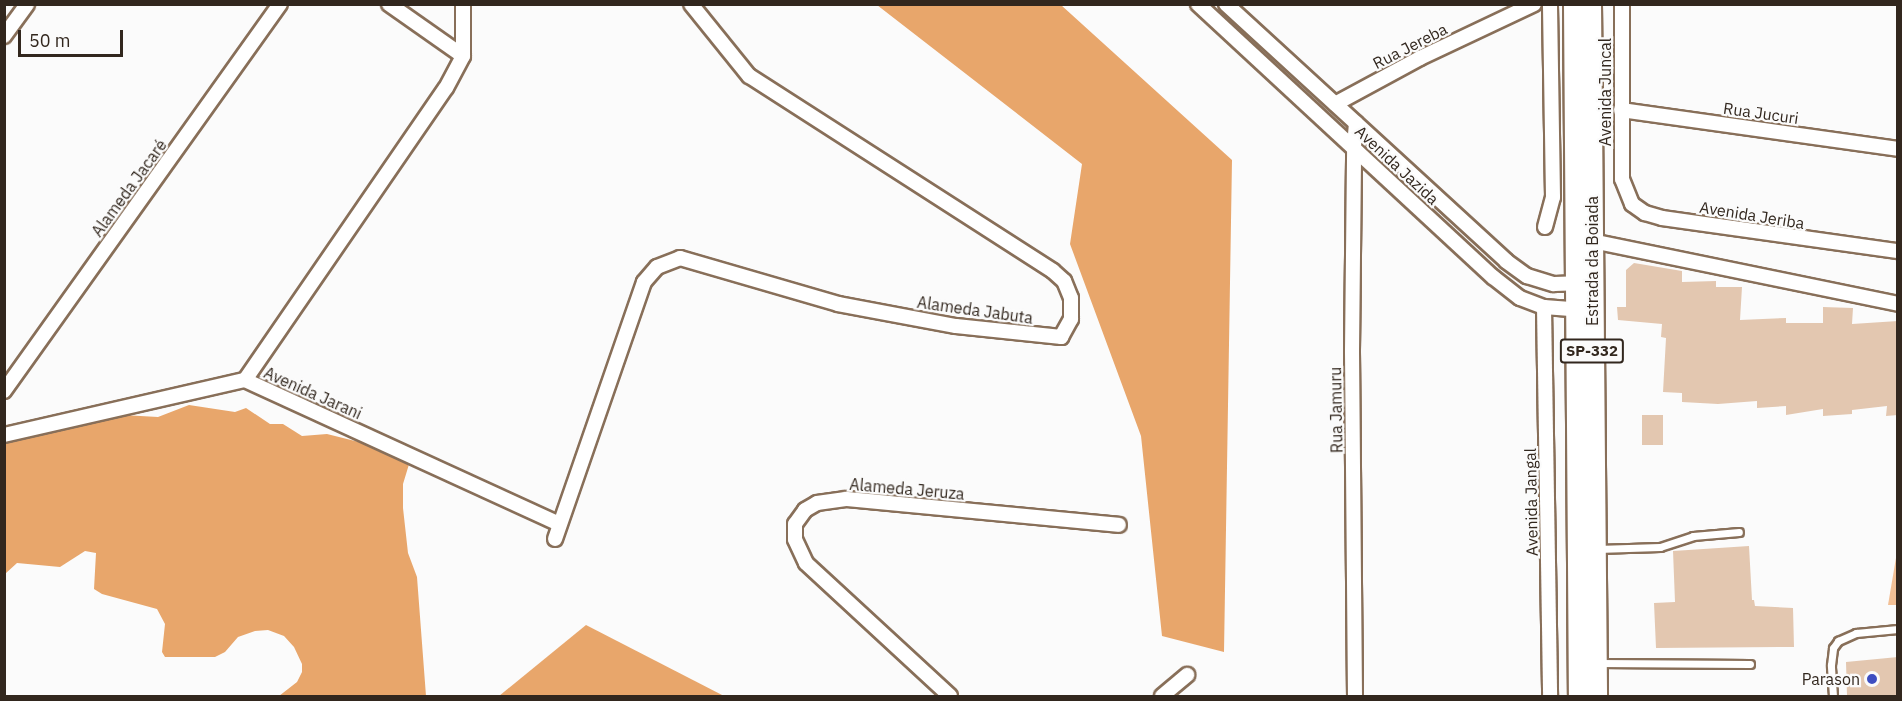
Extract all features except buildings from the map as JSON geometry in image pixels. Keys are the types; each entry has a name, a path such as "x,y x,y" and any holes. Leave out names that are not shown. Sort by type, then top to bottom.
{"main road":[{"name":"Estrada da Boiada","path":"1574,4 1583,283 1578,696"},
{"name":"Estrada da Boiada","path":"1583,283 1592,241 1590,4"},
{"name":"Estrada da Boiada","path":"1583,310 1596,549 1596,696"}],"street":[{"path":"4,36 27,4"},
{"name":"Alameda Jacaré","path":"4,391 280,4"},
{"path":"389,4 463,56"},
{"path":"245,380 446,88 463,56 463,4"},
{"name":"Alameda Jabuta","path":"555,539 644,282 657,267 671,261 680,258 838,304 956,326 1061,337 1071,320 1071,298 1064,281 1053,271 749,76 691,4"},
{"name":"Avenida Jazida","path":"1198,4 1493,277 1520,298 1544,307 1583,310"},
{"name":"Avenida Jazida","path":"1226,4 1506,261 1527,276 1554,284 1583,283"},
{"name":"Rua Jereba","path":"1335,104 1420,58 1534,4"},
{"path":"1545,227 1553,197 1550,4"},
{"name":"Avenida Juncal","path":"1622,4 1622,179"},
{"name":"Rua Jucuri","path":"1621,110 1898,149"},
{"name":"Rua Jamuru","path":"1355,696 1352,351 1356,123"},
{"name":"Avenida Jeriba","path":"1622,179 1632,204 1645,213 1662,218 1898,251"},
{"path":"1592,241 1898,304"},
{"name":"Avenida Jangal","path":"1544,307 1550,696"},
{"name":"Avenida Jarani","path":"4,435 245,380 559,524"},
{"name":"Alameda Jeruza","path":"950,696 806,563 795,539 795,524 805,510 817,503 846,499 1119,525"},
{"path":"1162,696 1187,675"}],"lane":[{"path":"1596,549 1660,547 1694,537 1739,532"},
{"path":"1833,696 1831,665 1833,648 1838,641 1856,633 1898,629"},
{"path":"1596,663 1750,664"}],"shaded area":[{"path":"877,5 1061,5 1232,160 1224,652 1162,636 1141,436 1070,244 1082,164"},
{"path":"189,405 235,412 246,408 270,424 283,424 302,436 327,434 387,449 410,446 410,461 403,484 403,508 408,553 417,577 426,696 279,696 297,682 302,672 302,664 294,647 284,636 268,630 255,631 238,637 225,652 215,657 165,657 162,652 165,624 157,609 102,594 94,589 96,553 85,551 60,567 17,563 5,574 5,440 105,414 158,417"},
{"path":"1897,552 1897,605 1888,605"},
{"path":"586,625 724,696 499,696"}],"place":[{"name":"Parason","path":"1872,679"}]}
